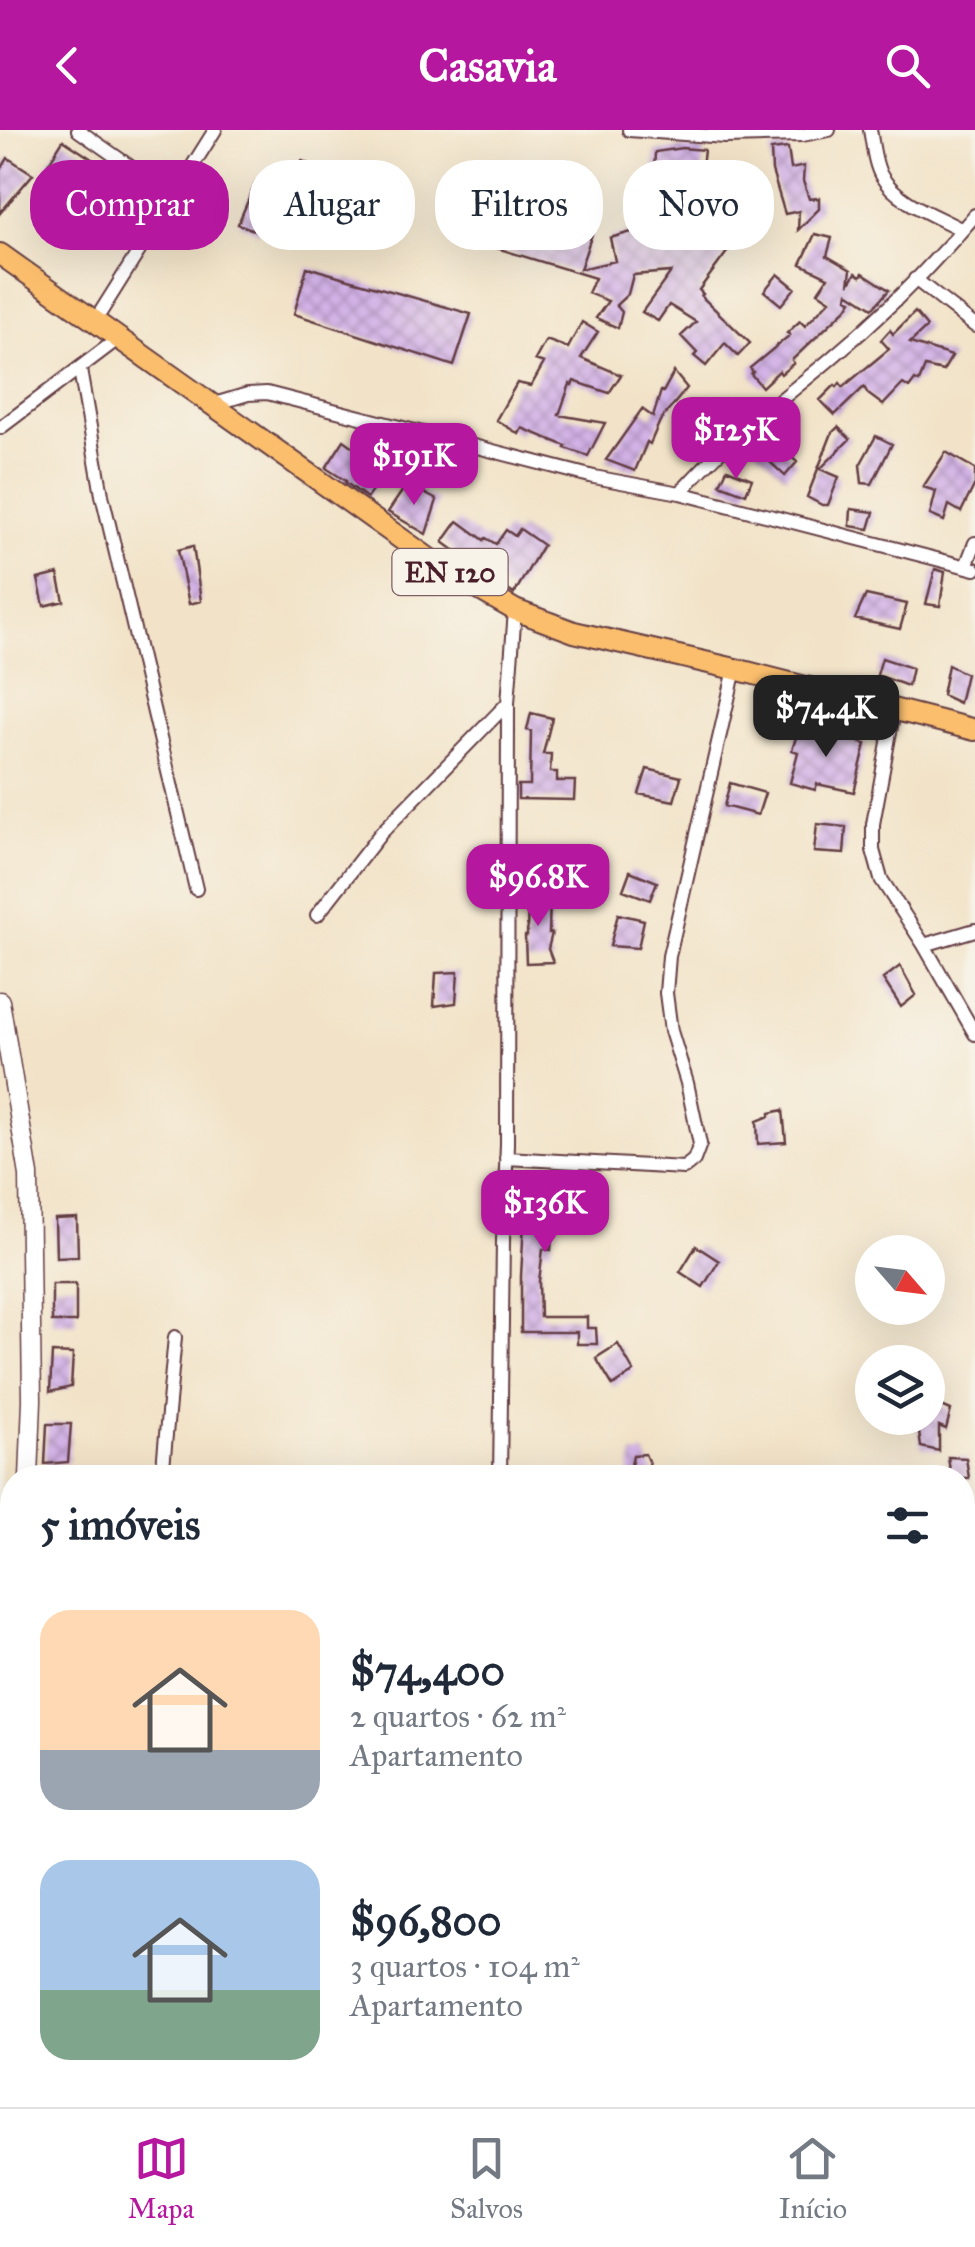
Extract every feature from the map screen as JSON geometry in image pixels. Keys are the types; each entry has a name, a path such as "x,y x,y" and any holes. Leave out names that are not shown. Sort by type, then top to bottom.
{"main road":[{"name":"EN 120","path":"0,254 446,570 515,610 574,632 975,730"}],"street":[{"path":"78,130 121,160"},
{"path":"195,160 214,130"},
{"path":"629,130 725,136 802,135 829,130"},
{"path":"870,130 878,168 893,190 962,230"},
{"path":"680,493 718,452 866,328 975,214"},
{"path":"96,322 139,250"},
{"path":"915,279 975,326"},
{"path":"0,428 120,338"},
{"path":"80,370 102,495 196,889"},
{"path":"211,405 248,394 267,393 970,568 975,544"},
{"path":"500,1465 508,703 515,610"},
{"path":"506,1158 684,1168 694,1160 700,1144 671,1031 666,993 669,956 735,669"},
{"path":"317,915 381,832 508,703"},
{"path":"894,710 873,824 873,850 881,879 975,1034"},
{"path":"924,945 975,930"},
{"path":"0,1001 28,1175 30,1465"},
{"path":"163,1465 175,1337"}],"building":[{"path":"63,140 93,160 50,160"},
{"path":"788,148 791,169 804,166 803,181 809,199 819,198 819,209 798,230 799,211 785,214 771,150"},
{"path":"704,150 703,160 655,160 655,152"},
{"path":"8,158 30,172 30,178 0,213 0,171"},
{"path":"249,198 249,228 238,224"},
{"path":"623,234 623,250 729,250 699,290 750,343 738,356 725,343 706,366 681,336 696,322 669,305 658,321 642,312 671,272 633,275 628,294 616,305 622,312 618,328 596,318 608,301 588,293 595,278 503,250 587,250 580,269 615,261 610,238"},
{"path":"815,234 832,238 827,256 851,270 849,284 856,273 863,273 889,290 873,308 848,292 847,298 852,300 847,308 792,360 794,363 762,387 750,368 790,335 787,333 800,321 805,326 830,300 818,292 828,277 801,264"},
{"path":"307,267 471,314 454,366 294,314"},
{"path":"778,274 795,288 781,305 764,291"},
{"path":"915,312 927,327 910,343 952,356 943,371 925,367 919,382 915,380 909,388 903,384 883,405 864,387 835,415 820,400 835,385 840,383 843,387 889,349 881,340"},
{"path":"582,322 598,332 581,358 621,375 609,393 574,381 570,384 559,415 605,423 588,456 522,428 519,434 496,420 517,383 531,386 544,363 535,360 546,340 568,348"},
{"path":"674,372 687,388 660,421 635,471 606,460 642,409 653,417 661,391"},
{"path":"838,427 850,439 820,469 839,477 828,505 822,505 807,497 832,433"},
{"path":"766,434 797,462 785,476 754,447"},
{"path":"876,436 892,444 872,484 862,483 860,465"},
{"path":"344,440 386,470 367,498 326,468"},
{"path":"946,452 975,469 975,484 961,512 949,505 944,521 930,515 936,491 923,487"},
{"path":"727,469 752,479 746,494 720,484"},
{"path":"407,484 437,500 426,534 388,512"},
{"path":"851,509 874,512 869,529 850,526"},
{"path":"458,521 496,544 506,530 515,536 520,529 543,545 514,594 451,554 454,550 443,542"},
{"path":"193,546 201,601 189,604 178,550"},
{"path":"935,569 945,572 940,606 926,604"},
{"path":"58,574 64,601 44,606 38,579"},
{"path":"866,595 907,604 900,629 855,619"},
{"path":"882,658 912,668 908,686 877,675"},
{"path":"948,665 966,674 959,703 942,695"},
{"path":"531,713 552,718 543,754 551,754 550,772 557,772 557,781 575,781 574,800 518,799 518,785 530,785 531,731 527,730"},
{"path":"800,725 866,744 854,792 817,784 815,790 790,783 798,752 792,750"},
{"path":"647,769 681,777 674,801 639,794"},
{"path":"730,783 765,793 758,815 724,806"},
{"path":"817,824 846,827 844,854 814,852"},
{"path":"630,871 657,882 650,900 623,890"},
{"path":"528,893 550,894 552,933 548,949 553,962 526,963"},
{"path":"618,914 644,920 638,948 610,946"},
{"path":"900,966 916,995 901,1007 883,979"},
{"path":"458,972 456,1003 434,1006 436,973"},
{"path":"783,1110 786,1142 758,1144 757,1121"},
{"path":"544,1176 543,1186 584,1184 582,1207 554,1208 551,1250 543,1249 540,1317 587,1317 587,1328 596,1328 597,1344 577,1344 577,1332 521,1332 525,1205 521,1186 524,1177"},
{"path":"77,1218 78,1256 56,1257 55,1219"},
{"path":"696,1246 719,1261 703,1287 680,1272"},
{"path":"52,1284 76,1284 76,1322 52,1322"},
{"path":"618,1344 634,1372 613,1386 596,1358"},
{"path":"52,1353 73,1354 71,1387 50,1392"},
{"path":"945,1407 951,1410 945,1429"},
{"path":"47,1424 71,1424 68,1462 45,1464"},
{"path":"919,1435 939,1435 939,1451 921,1447"},
{"path":"645,1454 650,1465 631,1465 633,1455"},
{"path":"948,1457 966,1458 967,1465 949,1465"}]}
